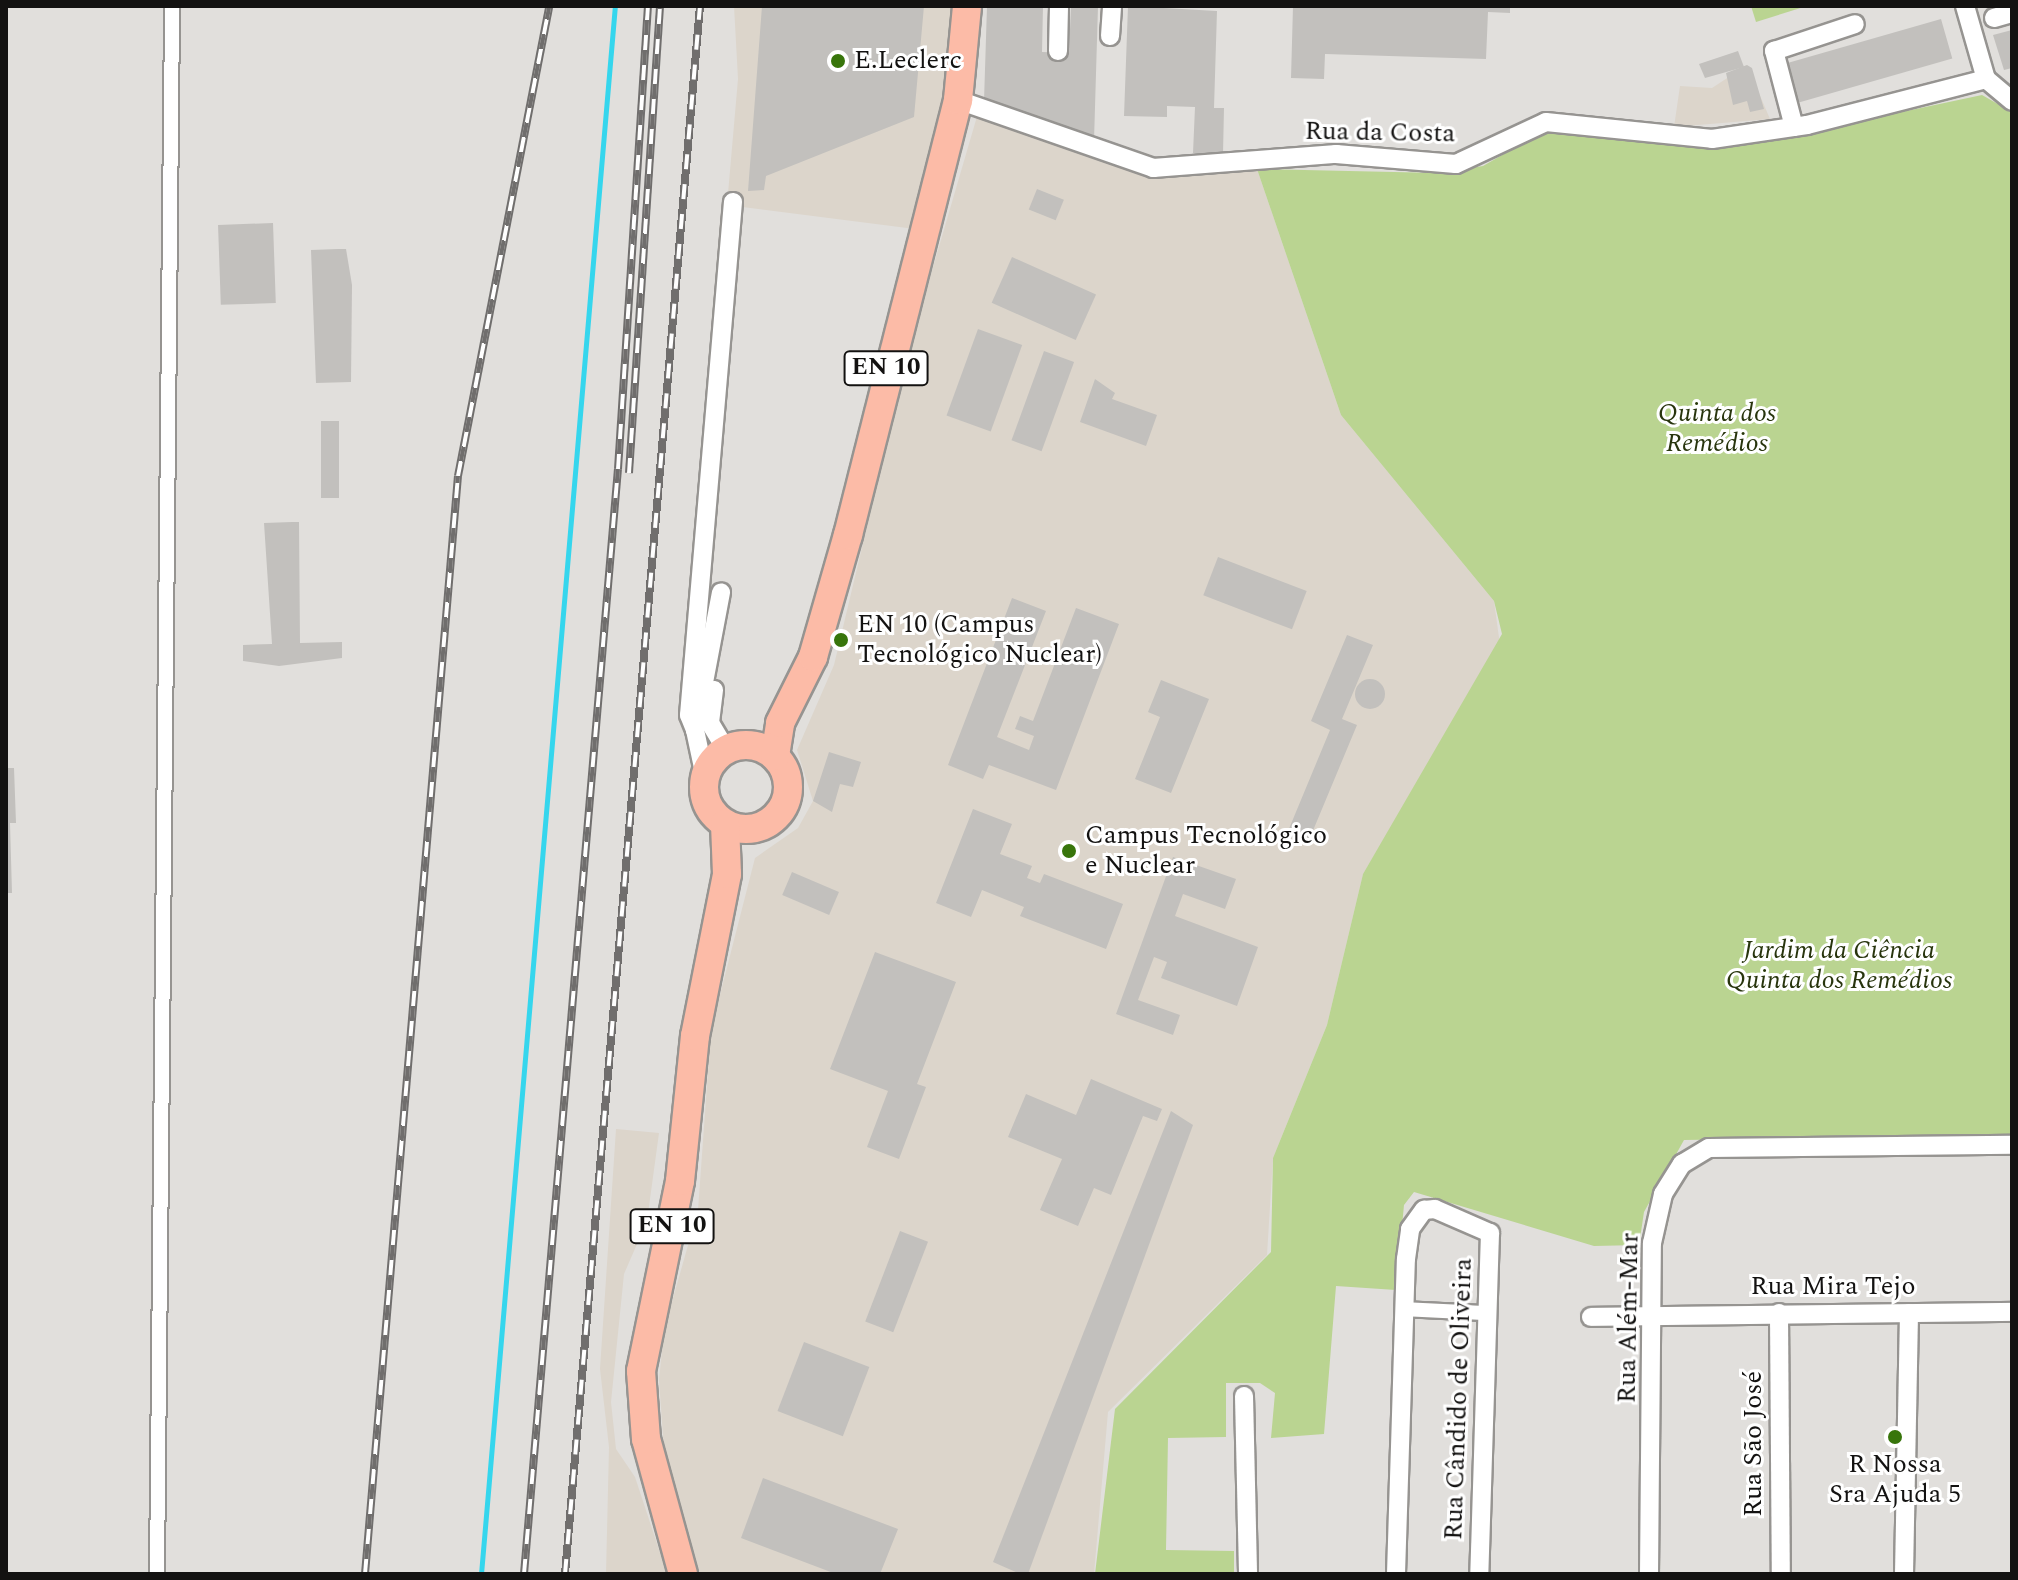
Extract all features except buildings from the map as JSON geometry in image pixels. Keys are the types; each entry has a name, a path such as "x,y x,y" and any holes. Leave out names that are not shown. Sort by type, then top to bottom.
{"main road":[{"name":"EN 10","path":"683,1574 646,1439 641,1371 665,1267 695,1036 727,874 725,824 708,804 705,777 751,750 780,723 813,657 848,535 958,100 967,6"},
{"name":"EN 10","path":"727,874 756,829 786,804 786,773 751,750"},
{"path":"725,824 756,829"}],"street":[{"path":"157,1574 172,6"},
{"path":"1058,51 1059,6"},
{"path":"1110,36 1112,6"},
{"path":"1965,6 1998,84 2012,101"},
{"path":"1794,127 1774,51 1855,24"},
{"name":"Rua da Costa","path":"958,100 1153,168 1336,154 1456,164 1486,155 1514,131 1546,122 1712,139 1794,127 1998,84"},
{"path":"705,777 689,715 733,202"},
{"path":"695,730 726,592 710,723 751,750"},
{"name":"Rua Além-Mar","path":"1649,1574 1655,1315 1652,1243 1660,1206 1694,1154 2012,1145"},
{"name":"Rua Cândido de Oliveira","path":"1404,1309 1410,1229 1424,1210 1486,1228 1487,1313 1479,1574"},
{"path":"1396,1574 1404,1309 1487,1313"},
{"name":"Rua Mira Tejo","path":"1591,1317 2012,1312"},
{"name":"Rua São José","path":"1779,1313 1781,1574"},
{"path":"1904,1574 1909,1313"},
{"path":"1244,1396 1248,1574"}],"shaded area":[{"path":"734,6 958,6 955,68 915,229 727,205 738,79"},
{"path":"1747,65 1770,119 1674,127 1680,86 1712,88"},
{"name":"Campus Tecnológico e Nuclear","path":"978,113 1105,159 1257,169 1341,415 1494,601 1500,645 1363,874 1327,1025 1273,1158 1267,1255 1108,1412 1094,1574 700,1574 664,1450 659,1380 664,1330 698,1210 711,1030 755,858 798,828 813,801 797,750 834,665 910,346"},
{"path":"616,1129 659,1133 647,1221 624,1274 611,1402 616,1449 635,1477 667,1574 606,1574 609,1447 600,1369"}],"green space":[{"path":"1751,6 1807,6 1756,22"},
{"name":"Quinta dos Remédios","path":"1982,95 2012,112 2012,1135 1684,1140 1644,1212 1639,1245 1594,1246 1414,1192 1404,1205 1396,1290 1336,1286 1324,1434 1271,1438 1275,1393 1260,1383 1226,1383 1226,1437 1168,1438 1166,1550 1234,1551 1234,1574 1095,1574 1115,1409 1271,1252 1273,1158 1327,1025 1363,874 1502,634 1494,601 1341,415 1257,169 1439,173 1483,166 1549,128 1707,148 1751,144"}],"waterway":[{"path":"481,1574 615,6"}],"railway":[{"path":"365,1574 458,476 549,6"},
{"path":"524,1574 618,469 648,6"},
{"path":"629,473 660,6"},
{"path":"565,1574 700,6"}],"place":[{"name":"E.Leclerc","path":"838,61"},
{"name":"EN 10 (Campus Tecnológico Nuclear)","path":"841,640"},
{"name":"Campus Tecnológico e Nuclear","path":"1069,851"},
{"name":"R Nossa Sra Ajuda 5","path":"1895,1437"}],"park label":[{"name":"Jardim da Ciência Quinta dos Remédios","path":"1839,966"}]}
